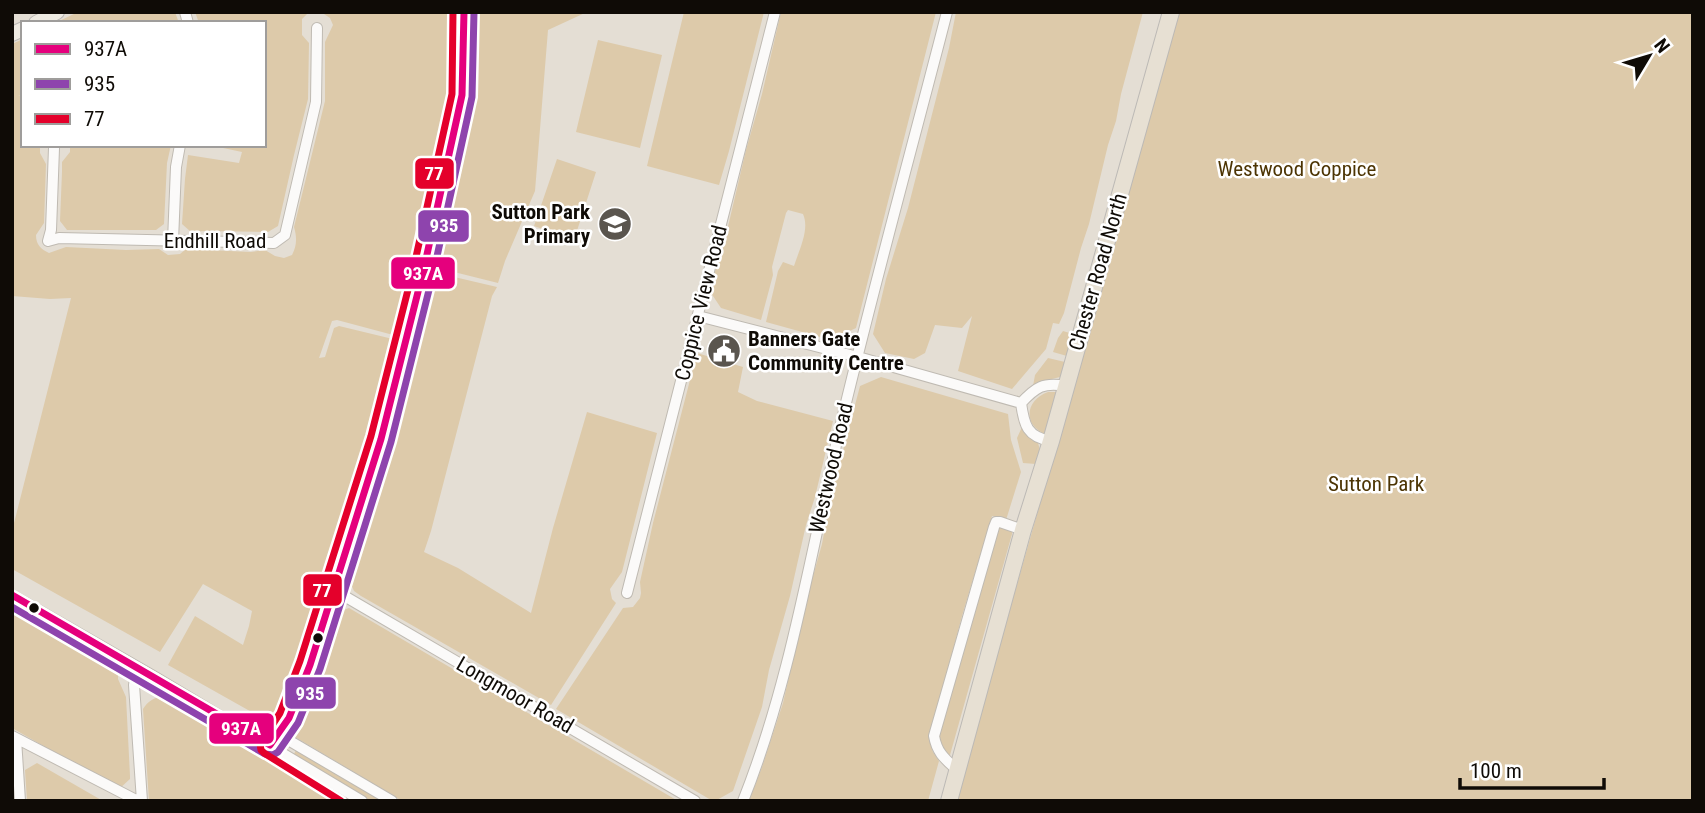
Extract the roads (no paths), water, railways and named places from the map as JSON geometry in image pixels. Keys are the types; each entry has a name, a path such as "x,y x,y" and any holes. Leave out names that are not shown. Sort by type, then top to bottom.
{"highway":[{"name":"Chester Road North","path":"949,801 1023,530 1051,441 1171,12"}],"main road":[{"path":"37,18 57,12"}],"street":[{"path":"270,746 289,718 310,665 381,439 427,254 462,95 464,12"},
{"name":"Coppice View Road","path":"626,593 775,12"},
{"name":"Westwood Road","path":"743,801 760,760 779,697 839,430 947,12"},
{"name":"Endhill Road","path":"54,148 55,234 173,241 274,243 285,235 316,102 317,28"},
{"path":"173,241 176,167 180,147"},
{"path":"698,316 1021,403"},
{"path":"1021,403 1033,390 1044,385 1066,386"},
{"path":"1021,403 1023,418 1030,432 1040,439 1051,441"},
{"path":"957,770 942,756 936,747 934,736 996,522 1023,530"},
{"name":"Longmoor Road","path":"334,590 695,801"},
{"path":"12,595 362,801"},
{"path":"14,737 140,801 134,685 137,667"},
{"path":"278,734 392,801"},
{"path":"14,737 20,801"}],"place":[{"name":"Sutton Park Primary","path":"615,224"},
{"name":"Banners Gate Community Centre","path":"724,351"}],"park label":[{"name":"Westwood Coppice","path":"1297,169"},
{"name":"Sutton Park","path":"1376,484"}]}
